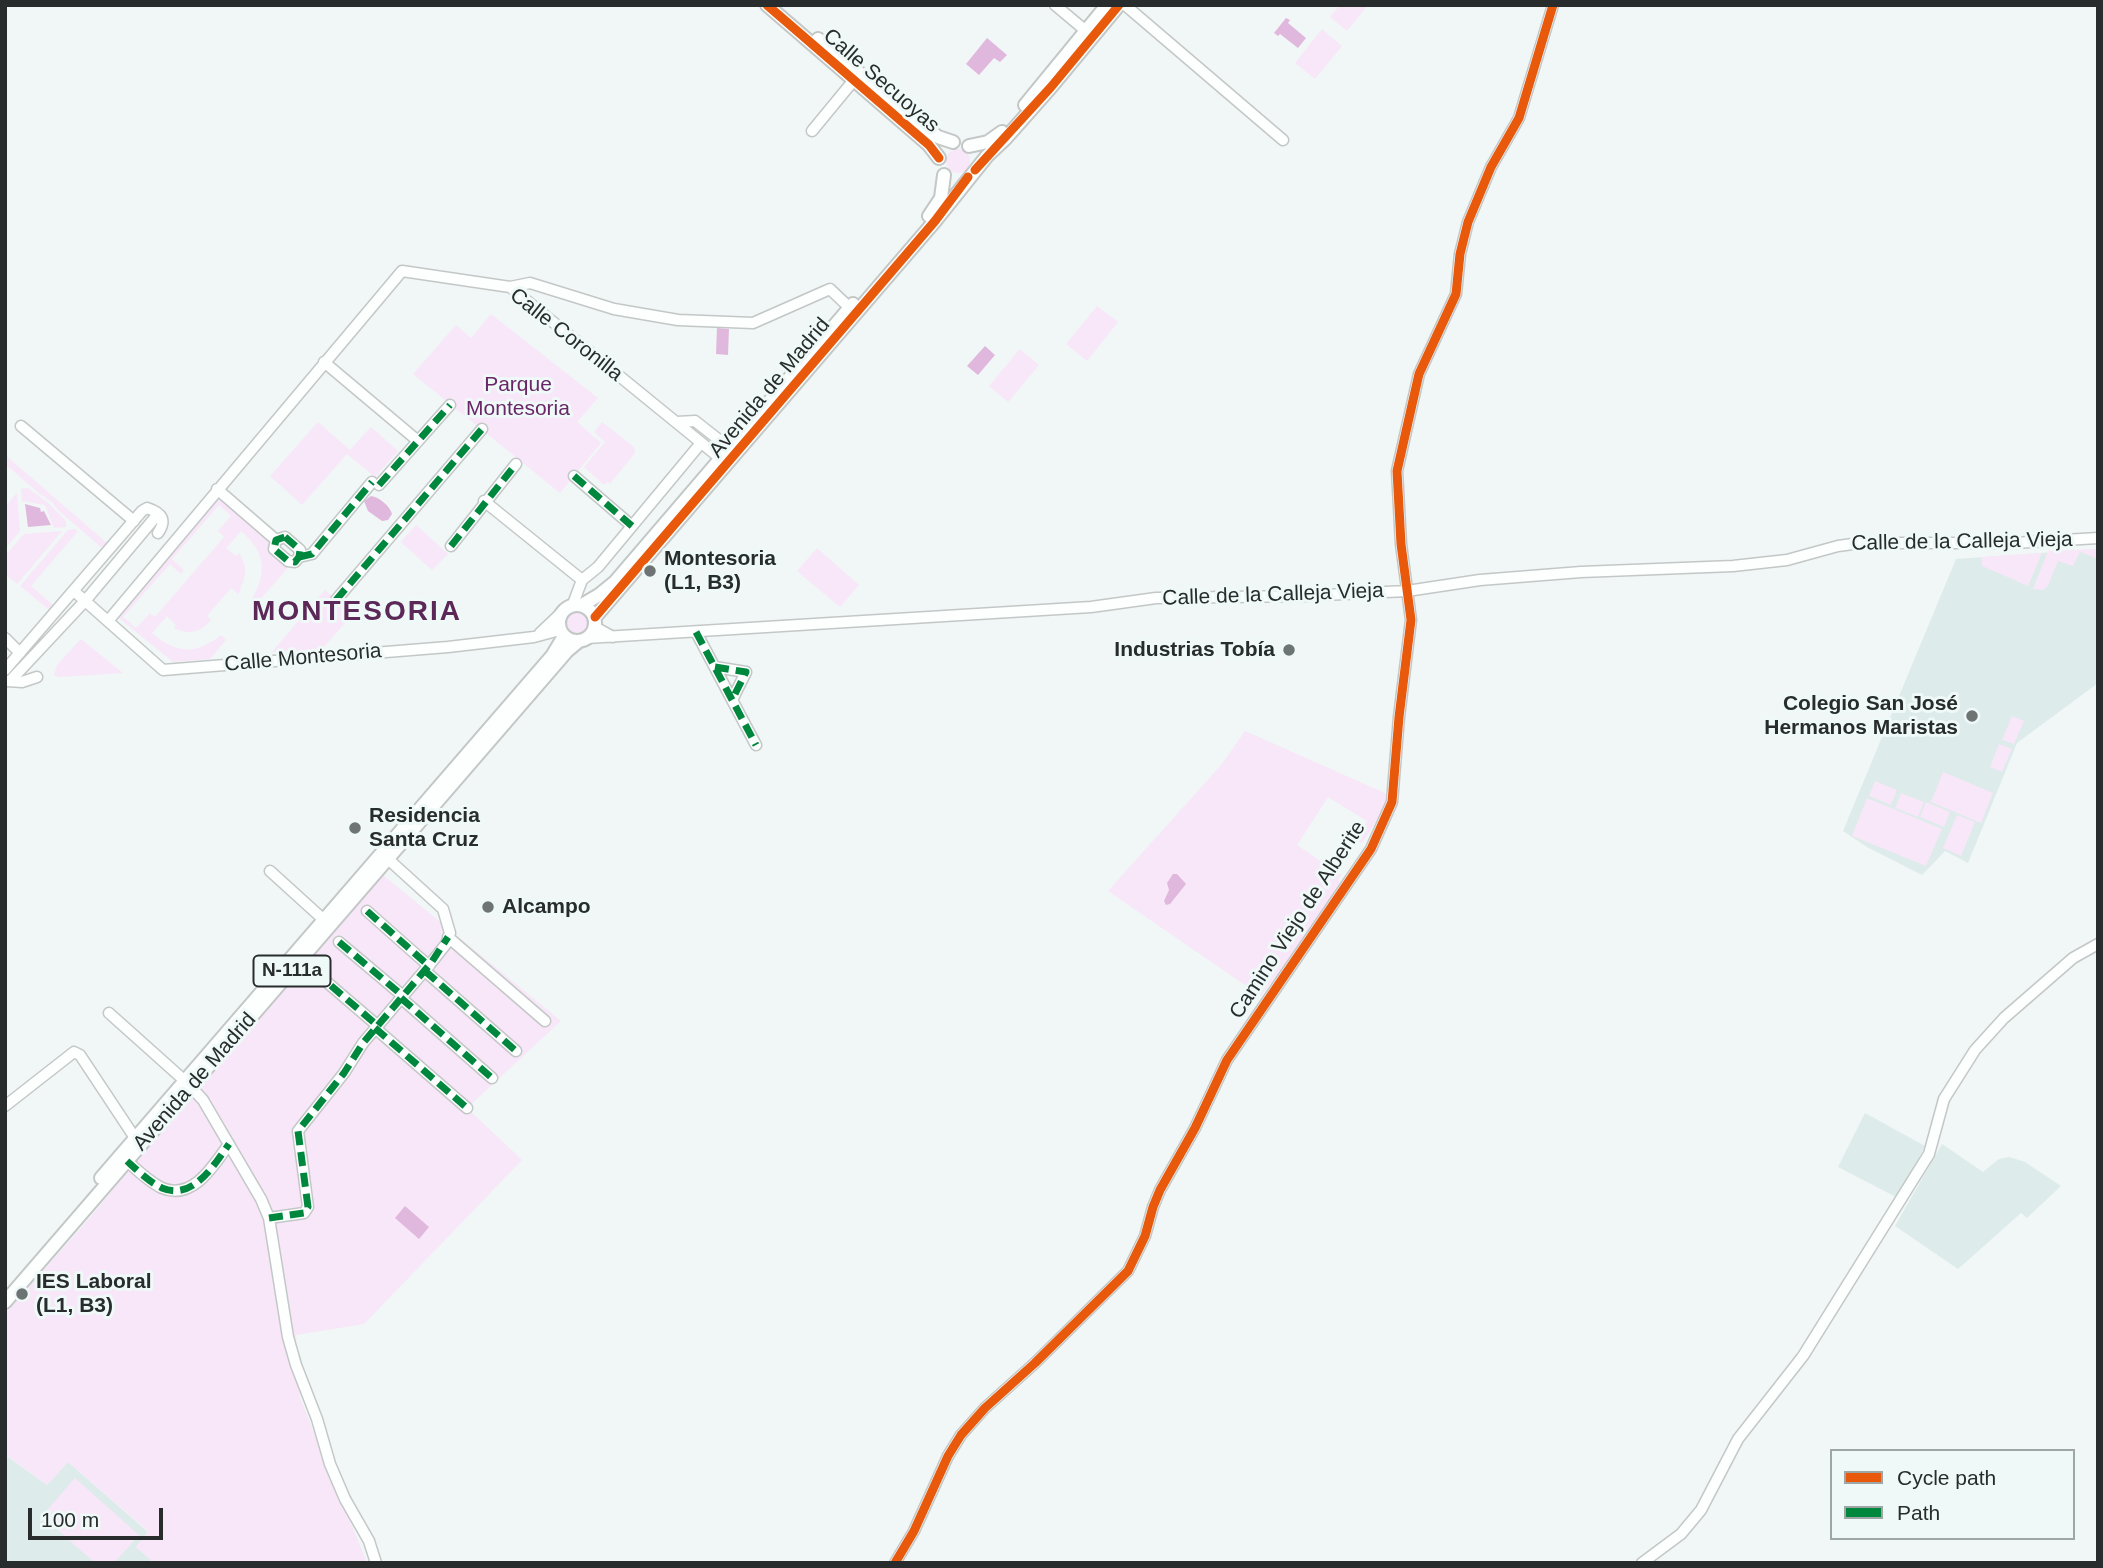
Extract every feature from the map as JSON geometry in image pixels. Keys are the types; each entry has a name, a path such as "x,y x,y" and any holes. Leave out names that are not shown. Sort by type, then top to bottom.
{"main road":[{"name":"Calle Secuoyas","path":"767,5 929,145 939,158"},
{"name":"Calle Secuoyas","path":"778,5 925,127 939,137 953,142"},
{"path":"969,146 976,154 972,174 956,180 944,175 940,170 939,158 944,148 953,142 969,146 989,142 998,136 1107,5"},
{"name":"Avenida de Madrid","path":"595,622 972,174 1051,87 1119,5"},
{"name":"Avenida de Madrid","path":"577,605 599,595 615,582 850,308 938,204 944,175"},
{"path":"583,640 562,633 560,614 577,605 588,607 595,622"},
{"name":"N-111a","path":"583,640 595,622"},
{"name":"Avenida de Madrid","path":"5,1302 127,1161 324,920 558,649 562,633"},
{"name":"Avenida de Madrid","path":"5,1289 135,1138 188,1084 388,859 567,651 583,640"}],"street":[{"path":"1055,5 1086,32"},
{"path":"1125,5 1283,140"},
{"name":"Camino Viejo de Alberite","path":"895,1563 914,1531 948,1456 961,1435 1128,1271 1145,1237 1156,1198 1195,1128 1227,1060 1371,849 1392,802 1411,620 1401,544 1397,471 1419,374 1456,294 1460,254 1468,222 1490,167 1520,118 1553,5"},
{"path":"812,131 854,80"},
{"name":"Calle Coronilla","path":"324,362 402,271 510,287 701,443 724,453"},
{"path":"510,287 530,283 614,309 678,320 752,323 830,289 850,308"},
{"path":"108,621 324,362 418,441"},
{"path":"299,557 312,554 450,405"},
{"name":"Calle Coronilla","path":"677,422 695,421 724,453"},
{"path":"22,426 134,522"},
{"path":"336,600 482,429"},
{"path":"577,605 582,580 598,567 701,443"},
{"path":"451,545 516,464"},
{"path":"574,476 632,526"},
{"path":"217,489 276,540"},
{"path":"484,501 582,580"},
{"path":"5,670 147,508 158,514 164,525 158,533"},
{"path":"8,681 85,601 158,514"},
{"path":"285,537 300,550 295,562 288,561 274,549 276,540 285,537"},
{"name":"Calle de la Calleja Vieja","path":"614,637 1091,607 1156,598 1407,591 1480,580 1556,574 1733,566 1787,559 1860,543 2014,543 2098,538"},
{"name":"Calle Montesoria","path":"75,592 163,670 434,648 562,633"},
{"path":"547,662 549,644 534,637 560,614"},
{"path":"595,622 614,637"},
{"path":"696,632 756,745"},
{"path":"583,640 614,637"},
{"path":"5,638 20,653"},
{"path":"715,667 746,672 732,700"},
{"path":"8,681 22,682 37,677"},
{"path":"269,1218 304,1213 308,1207 298,1131 344,1073 363,1043 427,968 449,937 448,920 443,908 388,859"},
{"path":"270,871 324,920"},
{"path":"367,911 516,1051"},
{"path":"449,937 545,1021"},
{"path":"339,942 492,1078"},
{"path":"1642,1563 1681,1534 1701,1510 1738,1439 1803,1356 1929,1153 1944,1099 1975,1050 2004,1018 2063,967 2098,944"},
{"path":"315,972 467,1108"},
{"path":"109,1013 204,1100 269,1218 288,1337 296,1364 317,1419 330,1464 345,1499 369,1541 376,1563"},
{"path":"5,1106 74,1052 80,1055 135,1138"},
{"path":"127,1161 160,1187 174,1191 183,1190 199,1182 229,1144"}],"shaded area":[{"path":"1286,18 1290,20 1288,23 1306,38 1298,48 1280,34 1278,36 1274,33"},
{"path":"987,38 1007,55 1000,62 994,58 979,75 966,64"},
{"path":"717,328 729,329 728,355 716,354"},
{"path":"985,346 995,355 978,375 967,366"},
{"path":"371,496 381,500 389,508 392,514 388,520 382,521 368,511 364,501"},
{"path":"25,504 44,511 51,525 28,527"},
{"name":"Colegio San José Hermanos Maristas","path":"2098,549 2098,683 2017,743 1968,863 1945,851 1922,875 1867,847 1843,831 1956,559"},
{"path":"1173,874 1177,874 1186,884 1170,904 1166,905 1164,901 1169,890 1167,883"},
{"path":"1865,1113 1925,1146 1898,1198 1838,1167"},
{"path":"1942,1144 1983,1172 1999,1159 2009,1157 2025,1162 2061,1186 2027,1218 2021,1213 1958,1269 1895,1226"},
{"path":"405,1206 429,1227 419,1239 395,1218"},
{"path":"5,1455 47,1485 68,1462 148,1532 136,1547 154,1563 5,1563"}],"green space":[{"path":"1340,5 1368,5 1347,31 1330,17"},
{"path":"1322,29 1342,46 1315,79 1295,63"},
{"path":"953,149 963,149 970,156 970,166 963,173 953,173 946,166 946,156"},
{"path":"1097,306 1118,322 1087,361 1066,344"},
{"name":"Parque Montesoria","path":"491,314 598,398 577,422 601,443 560,493 413,374 456,325 471,338"},
{"path":"1020,349 1039,365 1008,402 989,386"},
{"path":"318,422 350,450 371,427 398,451 375,477 347,454 302,505 270,476"},
{"path":"602,422 634,447 635,453 610,484 607,482 604,485 584,467 605,442 594,432"},
{"path":"5,455 107,543 102,548 5,464"},
{"path":"28,488 66,521 66,527 54,528 45,505 22,501 21,489"},
{"path":"17,493 20,531 5,549 5,507"},
{"path":"217,497 268,541 271,549 287,565 287,569 257,603 252,599 260,580 262,562 255,547 241,531 226,548 236,556 239,553 244,562 244,579 238,594 231,588 207,616 211,620 199,630 184,632 174,628 176,625 167,616 152,633 169,645 186,649 203,646 221,635 226,640 210,659 173,662 117,614","holes":["219,505 231,516 218,531 224,537 155,617 150,613 136,628 123,617 170,564 181,574 184,570 172,559"]},
{"path":"416,525 448,554 432,570 401,542"},
{"path":"68,530 78,531 31,586 53,605 49,610 20,586"},
{"path":"62,531 17,584 5,574 5,556 24,534"},
{"path":"817,548 859,585 840,607 797,571"},
{"path":"2098,549 2098,559 2080,552 2073,566 2058,561 2048,586 2043,590 2033,589 2048,551"},
{"path":"2042,553 2028,586 1982,566 1981,557"},
{"path":"325,590 353,614 322,649 272,652"},
{"path":"577,610 588,617 589,622 582,633 577,634 566,627 565,622 572,611"},
{"path":"81,639 123,673 59,677 54,675 57,665"},
{"path":"2012,716 2024,721 2014,744 2002,740"},
{"path":"1245,731 1387,794 1384,809 1362,843 1356,840 1367,821 1328,797 1297,845 1341,875 1338,880 1341,883 1278,980 1270,983 1261,996 1108,891 1222,764"},
{"path":"1999,744 2012,749 2002,772 1990,767"},
{"path":"1943,772 1993,793 1981,823 1931,802"},
{"path":"1875,781 1897,790 1891,805 1869,796"},
{"path":"1901,793 1924,802 1918,817 1895,808"},
{"path":"1867,798 1942,829 1926,866 1852,836"},
{"path":"1926,802 1950,812 1944,827 1920,817"},
{"path":"1957,815 1975,822 1961,856 1943,848"},
{"path":"378,871 561,1021 467,1108 522,1160 364,1324 296,1335 300,1398 367,1563 154,1563 136,1547 148,1531 68,1462 47,1485 5,1454 5,1314 87,1221"},
{"path":"75,1478 139,1535 114,1563 95,1563 42,1516"}],"marked path":[{"path":"379,485 450,405"},
{"path":"336,600 482,429"},
{"path":"451,546 516,464"},
{"path":"574,476 632,526"},
{"path":"299,557 312,554 372,482"},
{"path":"285,537 300,550 295,562 288,561 274,549 276,540 285,537"},
{"path":"696,632 756,745"},
{"path":"715,667 746,672 732,700"},
{"path":"367,911 429,966"},
{"path":"269,1218 304,1213 308,1207 298,1131 344,1073 363,1043 431,963 448,937"},
{"path":"339,942 403,996"},
{"path":"425,971 516,1051"},
{"path":"315,972 378,1026"},
{"path":"401,998 492,1078"},
{"path":"375,1028 467,1108"},
{"path":"127,1161 162,1188 183,1190 202,1179 229,1144"}],"cycle path":[{"path":"767,5 929,145 939,158"},
{"path":"975,170 1051,87 1119,5"},
{"path":"895,1563 914,1531 948,1456 961,1435 985,1408 1128,1271 1145,1236 1160,1190 1195,1128 1227,1060 1371,849 1392,802 1411,620 1401,544 1397,471 1419,374 1456,294 1460,254 1468,222 1491,167 1519,118 1553,5"},
{"path":"595,617 935,221 968,177"}],"place":[{"name":"Montesoria (L1, B3)","path":"650,571"},
{"name":"Industrias Tobía","path":"1289,650"},
{"name":"Colegio San José Hermanos Maristas","path":"1972,716"},
{"name":"Residencia Santa Cruz","path":"355,828"},
{"name":"Alcampo","path":"488,907"},
{"name":"IES Laboral (L1, B3)","path":"22,1294"}],"district":[{"name":"MONTESORIA","path":"357,612"}]}
